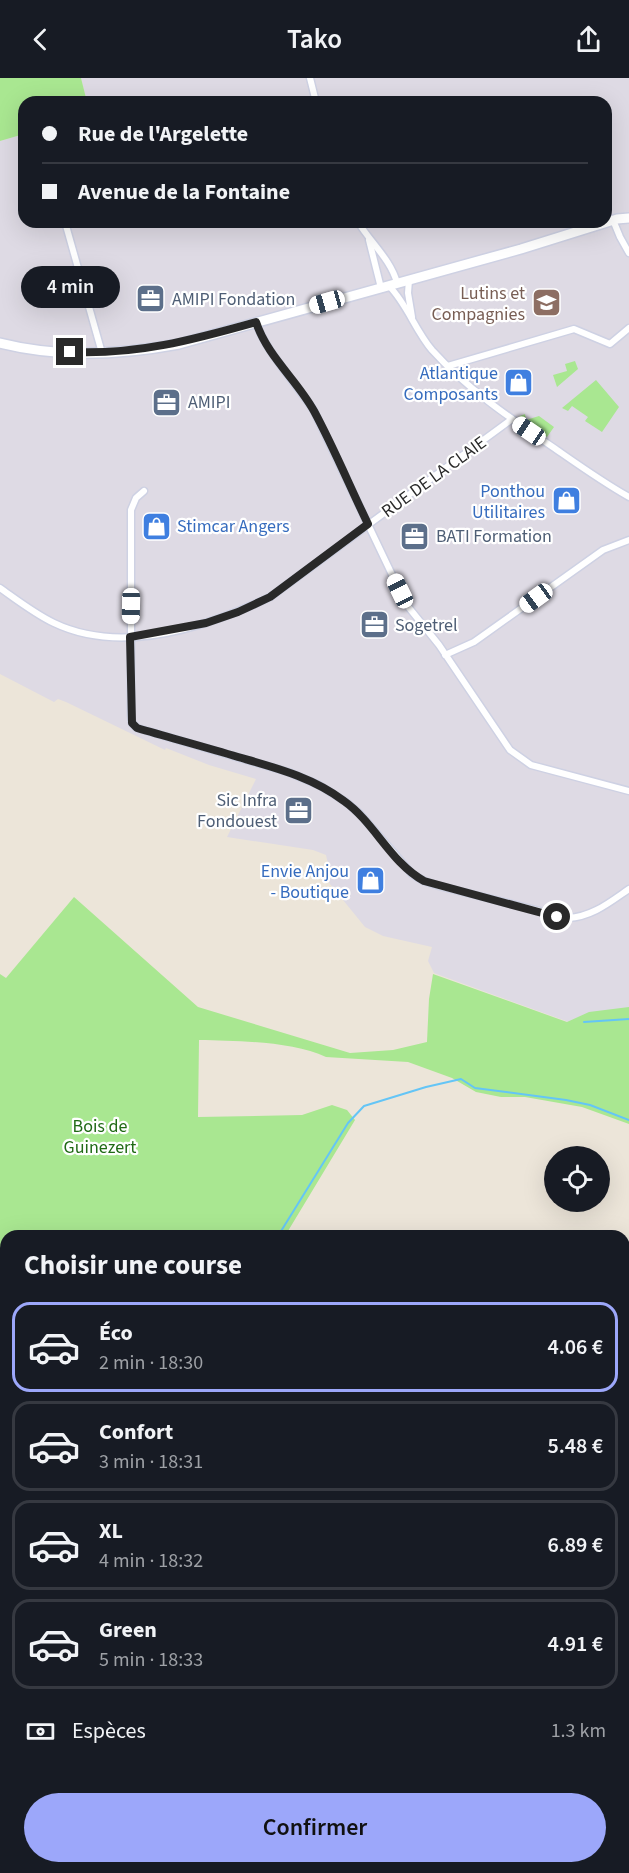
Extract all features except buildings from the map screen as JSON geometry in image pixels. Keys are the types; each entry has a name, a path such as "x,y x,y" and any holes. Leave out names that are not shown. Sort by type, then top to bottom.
{"street":[{"path":"310,78 314,96"},
{"path":"615,220 629,212"},
{"path":"612,221 629,218"},
{"path":"615,220 620,237 629,253"},
{"path":"67,228 102,353"},
{"path":"362,228 389,286 398,295 405,310 412,317 431,348 448,366 465,383 512,419 629,497"},
{"path":"0,342 48,351 102,353 138,351 179,344 590,228"},
{"path":"369,240 387,260 389,286"},
{"path":"409,280 408,293 412,317"},
{"path":"256,322 262,339 314,411 406,604 445,655 510,750 531,765 629,791"},
{"path":"448,366 574,328 610,344 629,328"},
{"name":"RUE DE LA CLAIE","path":"0,588 38,614 67,628 94,635 130,637 206,623 238,612 270,597 512,419"},
{"path":"144,490 136,498 131,510 131,715 132,723 137,728 288,772 320,785 360,814 402,865 424,881 568,918 579,918 589,914 629,889"},
{"path":"445,655 474,642 603,550 629,540"}],"shaded area":[{"path":"81,78 629,78 629,1090 577,1025 434,973 428,961 432,947 383,936 365,927 330,884 325,873 328,864 326,855 313,850 227,837 256,779 209,765 166,748 165,750 66,702 58,699 54,702 0,674 0,141 18,136 18,228 612,228 612,96 86,96"}],"green space":[{"path":"0,78 81,78 86,96 18,96 18,136 0,141"},
{"path":"575,361 578,369 557,387 553,375 567,371 565,364"},
{"path":"596,380 619,407 602,432 585,421 588,417 572,406 568,411 562,408"},
{"path":"525,414 526,420 539,416 554,427 547,437 519,418"},
{"name":"Bois de Guinezert","path":"74,897 198,1007 350,1053 393,1050 427,1042 433,974 567,1022 589,1012 629,1007 629,1124 582,1107 525,1097 501,1097 476,1092 452,1078 408,1062 326,1057 297,1048 264,1043 199,1040 198,1117 302,1115 332,1105 347,1110 355,1120 289,1230 0,1230 0,974 6,978"}],"waterway":[{"path":"584,1022 629,1019"},
{"path":"282,1230 348,1123 364,1106 461,1079 475,1088 566,1100 590,1105 629,1120"}],"place":[{"name":"AMIPI Fondation","path":"151,299"},
{"name":"Lutins et Compagnies","path":"546,303"},
{"name":"Atlantique Composants","path":"519,383"},
{"name":"AMIPI","path":"167,402"},
{"name":"Ponthou Utilitaires","path":"566,501"},
{"name":"Stimcar Angers","path":"156,526"},
{"name":"BATI Formation","path":"415,536"},
{"name":"Sogetrel","path":"374,625"},
{"name":"Sic Infra Fondouest","path":"298,810"},
{"name":"Envie Anjou - Boutique","path":"370,881"}],"route":[{"path":"70,352 102,353 154,348 187,342 256,322 262,339 314,411 368,524 270,597 238,612 206,623 130,637 132,723 137,728 288,772 320,785 360,814 402,865 424,881 557,917"}]}
